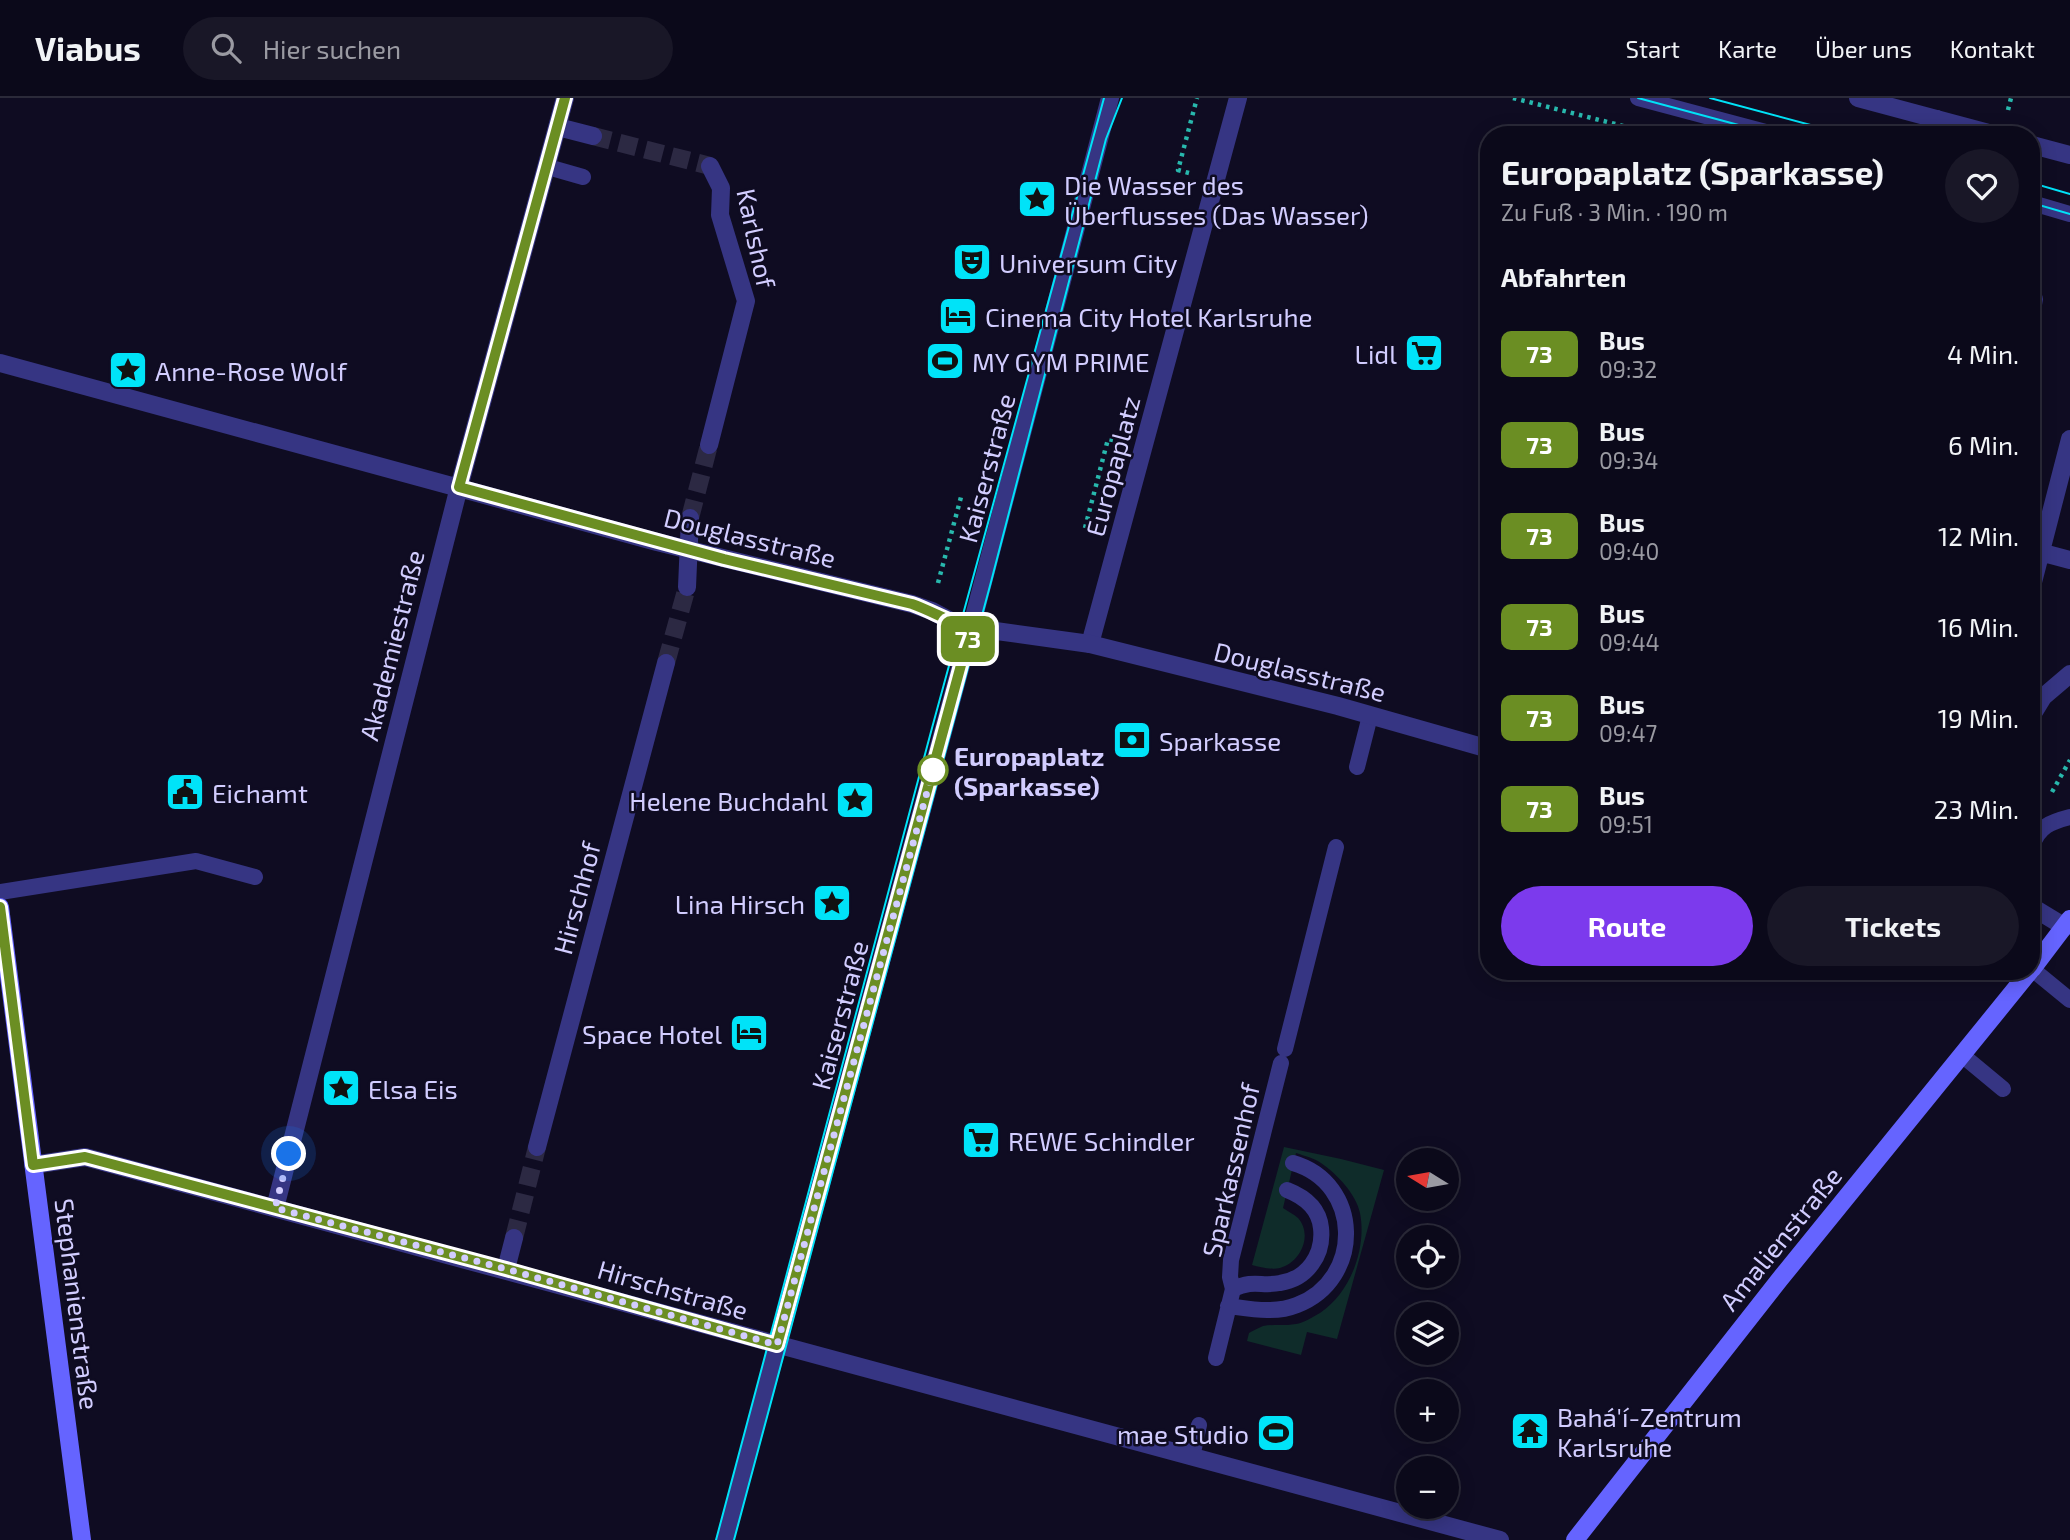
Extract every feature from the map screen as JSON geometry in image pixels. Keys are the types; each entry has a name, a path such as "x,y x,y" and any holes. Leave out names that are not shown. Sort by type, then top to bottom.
{"main road":[{"name":"Stephanienstraße","path":"0,907 82,1540"},
{"name":"Amalienstraße","path":"2040,958 2067,923"},
{"name":"Amalienstraße","path":"1575,1540 1780,1279 2023,980"}],"street":[{"name":"Akademiestraße","path":"275,1208 459,487 565,98"},
{"name":"Kaiserstraße","path":"724,1540 971,628 1110,98"},
{"name":"Europaplatz","path":"1090,644 1238,98"},
{"path":"1867,99 1933,126"},
{"path":"558,127 593,136"},
{"path":"2040,147 2070,155"},
{"name":"Karlshof","path":"709,445 746,301 720,215 721,188 710,166"},
{"name":"Douglasstraße","path":"0,363 689,550 912,604 960,626 1090,644 1480,747"},
{"path":"2040,538 2070,439"},
{"path":"687,587 691,518"},
{"path":"2040,552 2070,560"},
{"name":"Hirschhof","path":"537,1147 667,663"},
{"path":"2040,702 2070,674"},
{"path":"2040,911 2067,923"},
{"name":"Hirschstraße","path":"33,1165 85,1157 1500,1540"},
{"path":"506,1269 514,1238"}],"lane":[{"path":"1638,98 1743,126"},
{"path":"548,167 583,177"},
{"path":"2040,205 2070,214"},
{"path":"971,628 986,601"},
{"path":"1357,767 1370,716"},
{"path":"2040,832 2052,822 2070,817"},
{"name":"Sparkassenhof","path":"1216,1358 1233,1289 1230,1277 1231,1260 1336,847"},
{"path":"0,892 196,861 255,877"},
{"path":"2040,977 2070,1000"},
{"path":"1962,1055 2003,1089"},
{"path":"1228,1306 1262,1310 1281,1310 1297,1306 1321,1291 1338,1270 1346,1247 1345,1216 1340,1203 1332,1190 1315,1173 1307,1167 1293,1163"},
{"name":"Sparkassenhof","path":"1233,1289 1246,1283 1273,1284 1291,1280 1309,1269 1316,1259 1321,1237 1319,1218 1309,1202 1287,1190"},
{"path":"1192,1457 1199,1426"}],"path":[{"path":"1184,149 1197,98"},
{"path":"1513,98 1622,126"},
{"path":"1085,528 1102,467"},
{"path":"943,562 961,497"},
{"path":"2048,799 2070,760"}],"green space":[{"path":"1284,1147 1384,1170 1337,1339 1307,1332 1301,1355 1247,1341 1249,1333 1263,1326 1302,1322 1331,1304 1348,1282 1354,1269 1362,1227 1358,1206 1345,1185 1321,1163 1296,1153 1283,1208 1302,1225 1302,1247 1294,1260 1280,1268 1252,1265"}],"tunnel":[{"path":"593,136 710,166"},
{"path":"690,518 709,445"},
{"path":"666,663 687,587"},
{"path":"514,1238 537,1147"}],"tram line":[{"path":"716,1540 932,728 1104,98"},
{"path":"734,1540 991,582 1106,139 1122,98"},
{"path":"1638,98 1742,126"},
{"path":"1710,98 1814,126"},
{"path":"2040,185 2070,194"},
{"path":"2040,205 2070,214"}],"bus line":[{"name":"73","path":"0,907 33,1165 85,1157 506,1269 777,1345 971,628 960,626 912,604 724,559 459,487 565,98"}],"place":[{"name":"Die Wasser des Überflusses (Das Wasser)","path":"1037,199"},
{"name":"Universum City","path":"972,262"},
{"name":"Cinema City Hotel Karlsruhe","path":"958,316"},
{"name":"Lidl","path":"1424,353"},
{"name":"MY GYM PRIME","path":"945,361"},
{"name":"Anne-Rose Wolf","path":"128,370"},
{"name":"Sparkasse","path":"1132,740"},
{"name":"Europaplatz (Sparkasse)","path":"933,770"},
{"name":"Eichamt","path":"185,792"},
{"name":"Helene Buchdahl","path":"855,800"},
{"name":"Lina Hirsch","path":"832,903"},
{"name":"Space Hotel","path":"749,1033"},
{"name":"Elsa Eis","path":"341,1088"},
{"name":"REWE Schindler","path":"981,1140"},
{"name":"Bahá'í-Zentrum Karlsruhe","path":"1530,1431"},
{"name":"mae Studio","path":"1276,1433"}],"route":[{"path":"289,1154 275,1208 777,1345 933,770"}]}
